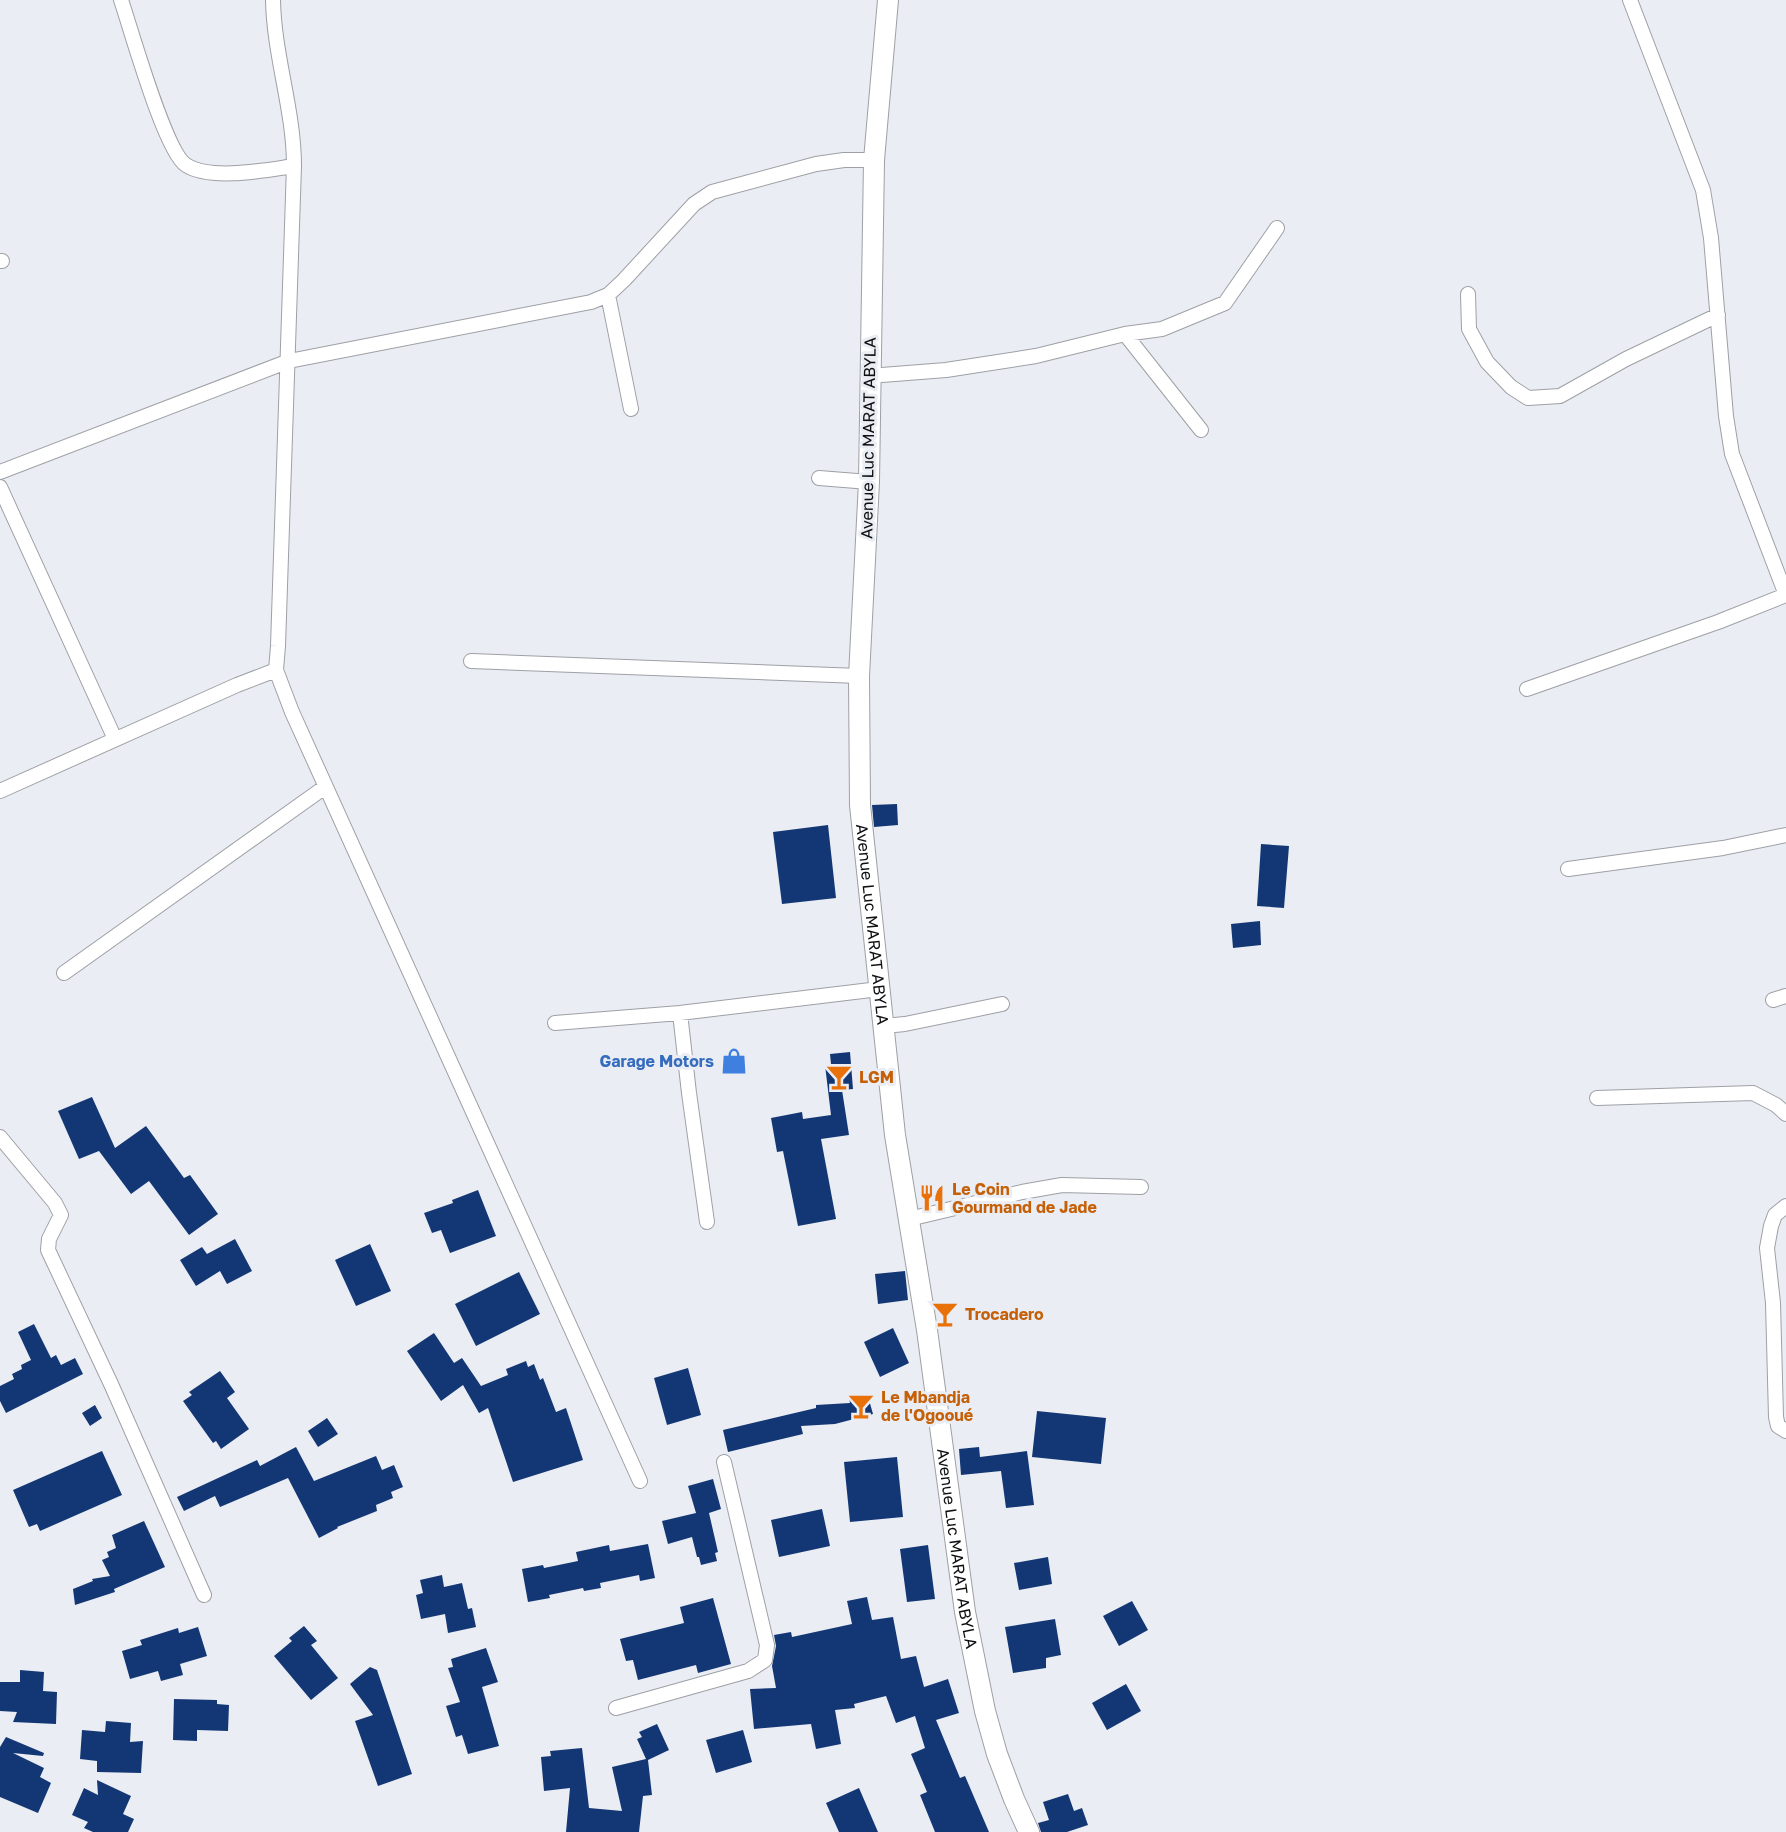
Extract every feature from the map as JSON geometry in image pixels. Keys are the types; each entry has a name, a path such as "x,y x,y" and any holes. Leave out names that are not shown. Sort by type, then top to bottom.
{"street":[{"path":"121,0 154,100 172,146 185,165 204,171 240,174 294,166"},
{"path":"273,0 274,28 294,137 289,362 279,646 276,670 325,787 640,1481"},
{"name":"Avenue Luc MARAT ABYLA","path":"888,0 874,160 869,482 859,676 860,805 895,1135 927,1330 965,1612 985,1711 997,1754 1029,1832"},
{"path":"1527,689 1718,622 1786,595 1782,568 1732,454 1726,416 1711,238 1702,190 1630,0"},
{"path":"0,472 289,362 591,302 608,295 694,204 712,192 816,164 844,160 874,160"},
{"path":"869,376 946,370 1036,356 1125,334 1162,329 1225,303 1277,228"},
{"path":"1468,294 1469,328 1487,362 1511,387 1528,398 1560,396 1626,358 1718,315"},
{"path":"608,295 631,408"},
{"path":"1125,334 1201,430"},
{"path":"819,477 869,482"},
{"path":"0,487 115,739"},
{"path":"471,661 859,676"},
{"path":"0,791 237,685 276,670"},
{"path":"64,973 325,787"},
{"path":"1568,869 1723,848 1786,835"},
{"path":"555,1023 680,1013 879,989"},
{"path":"884,1026 905,1024 1002,1004"},
{"path":"680,1013 706,1222"},
{"path":"1597,1098 1753,1093 1776,1105 1786,1114"},
{"path":"0,1137 55,1203 60,1215 49,1239 48,1250 111,1384 204,1595"},
{"path":"909,1219 1022,1192 1062,1185 1141,1187"},
{"path":"1786,1206 1775,1215 1770,1226 1767,1248 1773,1303 1776,1417 1778,1426 1786,1431"},
{"path":"616,1708 748,1671 765,1660 767,1645 724,1462"}],"building":[{"path":"897,804 898,825 874,827 872,805"},
{"path":"828,825 836,898 782,904 773,832"},
{"path":"1261,844 1289,846 1284,908 1257,906"},
{"path":"1260,921 1261,945 1233,948 1231,924"},
{"path":"850,1052 853,1089 842,1090 849,1135 821,1139 836,1219 798,1226 783,1151 777,1152 771,1118 802,1112 803,1119 831,1115 825,1065 831,1064 830,1054"},
{"path":"92,1097 115,1148 146,1126 184,1178 190,1175 218,1214 189,1235 149,1181 131,1194 99,1151 79,1159 58,1111"},
{"path":"478,1190 496,1236 450,1253 441,1230 432,1233 424,1213 453,1203 452,1200"},
{"path":"235,1239 252,1271 227,1284 220,1271 196,1286 180,1260 202,1247 207,1254"},
{"path":"370,1244 391,1291 356,1306 335,1260"},
{"path":"905,1271 908,1300 878,1304 875,1274"},
{"path":"519,1272 540,1314 476,1346 455,1304"},
{"path":"34,1324 51,1358 56,1355 61,1365 75,1358 83,1374 6,1413 0,1401 0,1386 14,1379 12,1374 22,1369 21,1365 31,1360 18,1332"},
{"path":"893,1328 909,1363 880,1377 864,1342"},
{"path":"434,1333 454,1363 462,1358 481,1386 508,1375 506,1369 526,1361 528,1367 534,1364 540,1380 543,1378 556,1412 566,1408 583,1460 513,1482 488,1408 479,1413 463,1385 441,1401 407,1351"},
{"path":"688,1368 701,1415 667,1425 654,1378"},
{"path":"220,1371 235,1392 227,1398 249,1429 221,1449 216,1441 213,1443 183,1401 192,1395 189,1392"},
{"path":"867,1393 873,1414 835,1424 801,1426 803,1434 728,1452 723,1430 816,1408 816,1405 850,1403 849,1398"},
{"path":"95,1405 102,1418 90,1426 82,1413"},
{"path":"1037,1411 1106,1418 1101,1464 1032,1457"},
{"path":"327,1418 338,1434 318,1447 308,1431"},
{"path":"296,1447 314,1481 376,1456 382,1470 394,1465 403,1487 391,1492 393,1498 376,1505 377,1511 337,1527 319,1538 288,1478 220,1507 215,1496 184,1511 177,1497 257,1460 260,1466"},
{"path":"979,1447 980,1457 1027,1451 1034,1505 1006,1508 1001,1471 961,1475 959,1449"},
{"path":"102,1451 122,1495 40,1531 37,1524 29,1527 13,1490"},
{"path":"897,1457 903,1517 850,1522 844,1462"},
{"path":"713,1479 721,1509 709,1513 718,1552 715,1553 717,1561 701,1565 692,1537 668,1544 662,1521 696,1513 688,1486"},
{"path":"822,1509 830,1546 779,1557 771,1520"},
{"path":"144,1521 165,1567 114,1589 115,1592 75,1605 73,1589 93,1581 92,1579 110,1576 102,1560 109,1557 107,1552 116,1548 112,1535"},
{"path":"648,1544 655,1578 640,1581 639,1575 600,1583 601,1588 584,1591 583,1588 528,1602 522,1569 543,1565 544,1568 578,1561 576,1552 609,1545 610,1551"},
{"path":"928,1545 935,1599 907,1602 900,1549"},
{"path":"1048,1557 1052,1584 1019,1590 1014,1563"},
{"path":"442,1575 444,1587 462,1583 468,1609 472,1608 476,1627 448,1633 445,1614 421,1619 416,1595 423,1593 420,1580"},
{"path":"867,1597 872,1620 893,1617 901,1659 916,1656 924,1687 948,1679 959,1713 936,1720 960,1778 965,1776 989,1832 935,1832 920,1795 927,1792 911,1754 925,1748 915,1716 896,1723 886,1696 854,1704 855,1708 835,1710 841,1744 816,1749 811,1724 754,1729 750,1689 776,1688 772,1666 776,1646 774,1635 791,1632 792,1637 852,1624 847,1601"},
{"path":"713,1598 731,1664 698,1673 696,1665 638,1680 633,1660 626,1661 620,1639 684,1623 680,1607"},
{"path":"1132,1601 1148,1630 1119,1646 1103,1616"},
{"path":"1055,1619 1061,1655 1046,1658 1046,1668 1013,1673 1005,1627"},
{"path":"304,1626 317,1641 311,1645 338,1678 311,1700 274,1656 292,1641 289,1638"},
{"path":"198,1627 207,1656 180,1664 183,1675 161,1681 158,1671 130,1679 122,1651 142,1645 140,1640 178,1628 179,1633"},
{"path":"486,1648 498,1682 482,1687 499,1746 468,1754 462,1735 456,1737 446,1706 460,1702 448,1668 453,1667 451,1659"},
{"path":"370,1667 377,1670 412,1774 378,1786 355,1721 373,1715 350,1684"},
{"path":"20,1670 44,1672 43,1691 57,1692 56,1724 13,1722 17,1712 0,1711 0,1682 20,1682"},
{"path":"1126,1684 1141,1711 1107,1730 1092,1703"},
{"path":"174,1699 217,1700 217,1704 229,1705 228,1731 197,1730 197,1741 173,1740"},
{"path":"106,1721 131,1723 130,1742 143,1741 141,1773 97,1772 97,1761 80,1759 82,1730 105,1732"},
{"path":"657,1724 669,1750 648,1760 652,1795 643,1796 639,1832 566,1832 570,1788 544,1791 541,1757 551,1756 550,1751 582,1748 589,1808 622,1811 612,1767 646,1759 637,1739 642,1737 639,1732"},
{"path":"743,1730 752,1762 716,1773 706,1740"},
{"path":"6,1737 44,1753 43,1756 13,1753 44,1768 40,1777 51,1783 38,1813 0,1797 0,1747"},
{"path":"97,1780 131,1796 123,1814 134,1819 128,1832 93,1832 84,1828 88,1822 72,1815 84,1788 98,1795"},
{"path":"859,1788 878,1832 839,1832 826,1803"},
{"path":"1068,1794 1074,1811 1082,1808 1088,1825 1067,1832 1041,1832 1038,1823 1049,1820 1043,1802"}],"place":[{"name":"Garage Motors","path":"734,1061"},
{"name":"LGM","path":"839,1077"},
{"name":"Le Coin Gourmand de Jade","path":"932,1198"},
{"name":"Trocadero","path":"945,1314"},
{"name":"Le Mbandja de l'Ogooué","path":"861,1406"}]}
